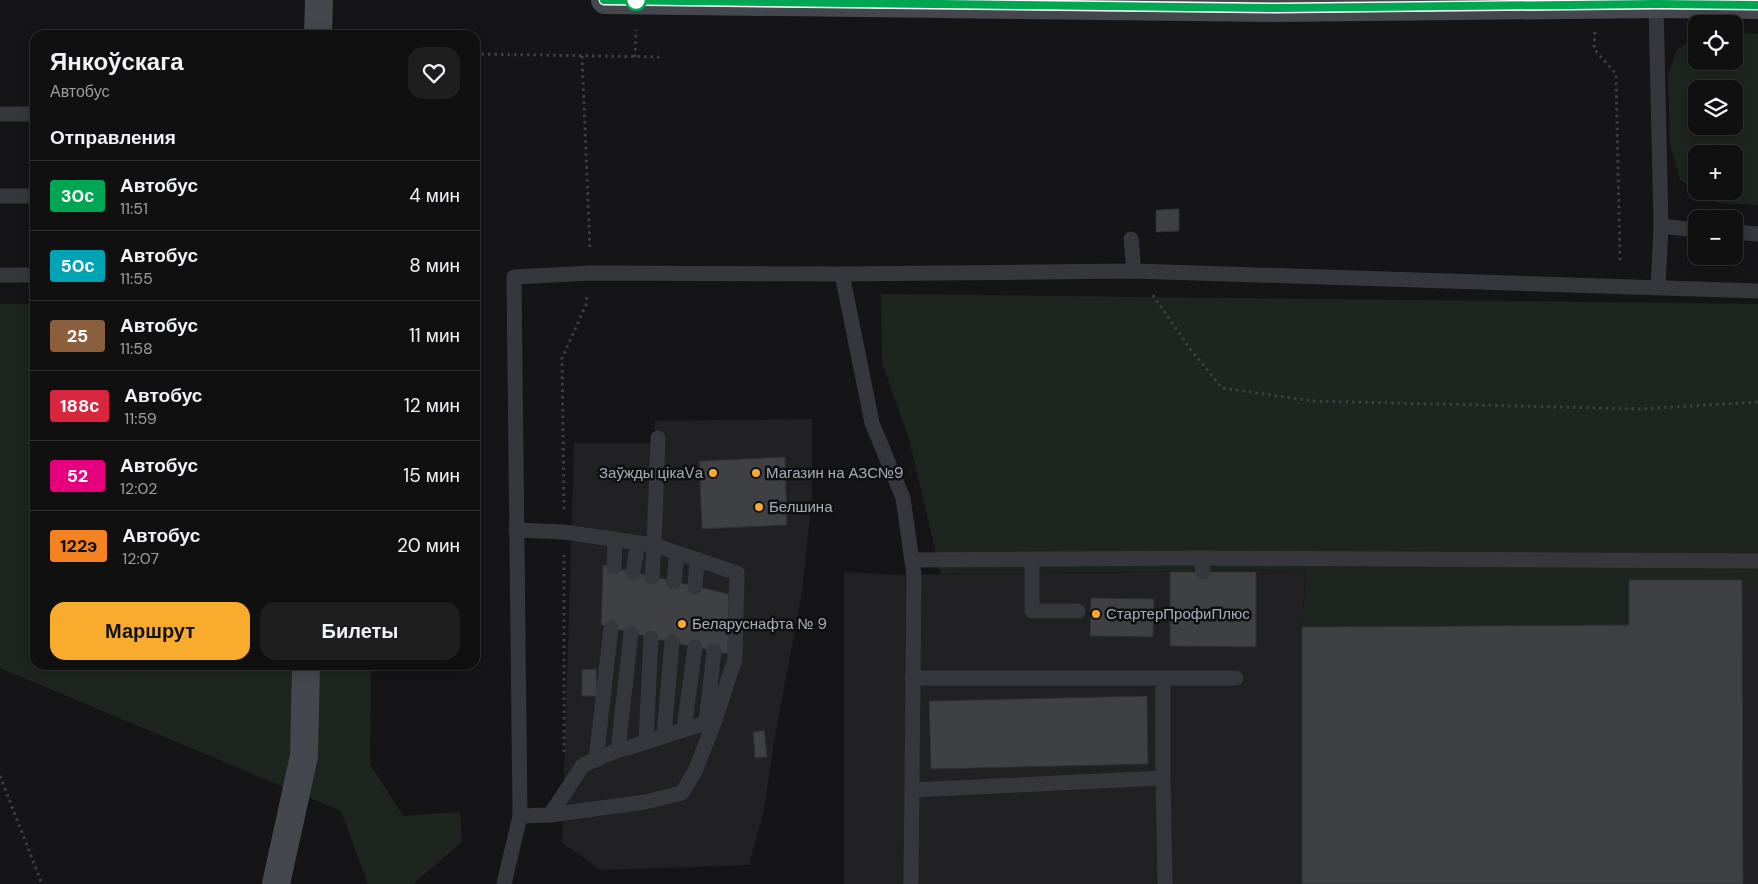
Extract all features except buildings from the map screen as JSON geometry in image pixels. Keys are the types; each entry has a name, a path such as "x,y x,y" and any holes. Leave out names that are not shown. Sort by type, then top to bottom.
{"main road":[{"path":"318,30 319,0"},
{"path":"605,0 1758,5"},
{"path":"276,884 304,756 306,670"}],"lane":[{"path":"1656,4 1661,226 1658,288"},
{"path":"0,114 30,114"},
{"path":"0,196 30,196"},
{"path":"1661,226 1688,229"},
{"path":"1743,233 1758,234"},
{"path":"1131,239 1134,271"},
{"path":"504,884 520,816 514,277 591,273 842,274 1134,271 1758,291"},
{"path":"842,274 872,423 903,498 914,575 911,884"},
{"path":"0,275 30,275"},
{"path":"652,577 658,438"},
{"path":"516,530 564,532 654,545 737,573 735,659 710,721 696,769 682,793 645,802 550,815 520,816"},
{"path":"614,567 615,540"},
{"path":"633,572 638,543"},
{"path":"674,582 677,553"},
{"path":"695,587 697,559"},
{"path":"912,560 1032,559 1202,565 1758,561"},
{"path":"1032,559 1032,612 1078,611"},
{"path":"596,760 611,628"},
{"path":"618,750 631,633"},
{"path":"646,742 651,638"},
{"path":"664,735 672,642"},
{"path":"684,729 695,647"},
{"path":"710,721 714,651"},
{"path":"912,678 1236,678"},
{"path":"1163,678 1165,884"},
{"path":"550,815 583,765 618,750 710,721"},
{"path":"912,790 1163,778"}],"path":[{"path":"1595,4 1594,49 1616,74 1620,286"},
{"path":"480,54 662,57"},
{"path":"564,756 562,358 586,305 591,273 582,56"},
{"path":"1134,271 1163,307 1191,350 1222,388 1312,401 1640,408 1758,402"},
{"path":"0,776 42,884"}],"shaded area":[{"path":"1743,33 1758,34 1758,205 1718,203 1713,200 1743,200 1743,145 1688,145 1688,185 1680,180 1670,144 1668,75 1677,50 1688,42 1688,70 1743,70"},
{"path":"881,294 1758,304 1758,584 1629,580 1629,625 1302,627 1306,570 941,574 909,439 882,363"},
{"path":"0,304 30,304 30,670 371,670 370,764 403,816 460,812 462,842 413,884 368,884 341,811 0,668"},
{"name":"Беларуснафта № 9","path":"812,419 812,498 802,592 774,742 764,810 749,865 601,870 562,843 574,443 655,443 655,421"},
{"path":"1306,570 1302,627 1628,625 1629,580 1758,584 1758,884 844,884 844,572 895,575"}],"bus line":[{"name":"30с","path":"604,0 1277,8 1656,4 1758,5"}],"place":[{"name":"Заўжды цікаVа","path":"713,473"},
{"name":"Магазин на АЗС№9","path":"756,473"},
{"name":"Белшина","path":"759,507"},
{"name":"СтартерПрофиПлюс","path":"1096,614"},
{"name":"Беларуснафта № 9","path":"682,624"}]}
